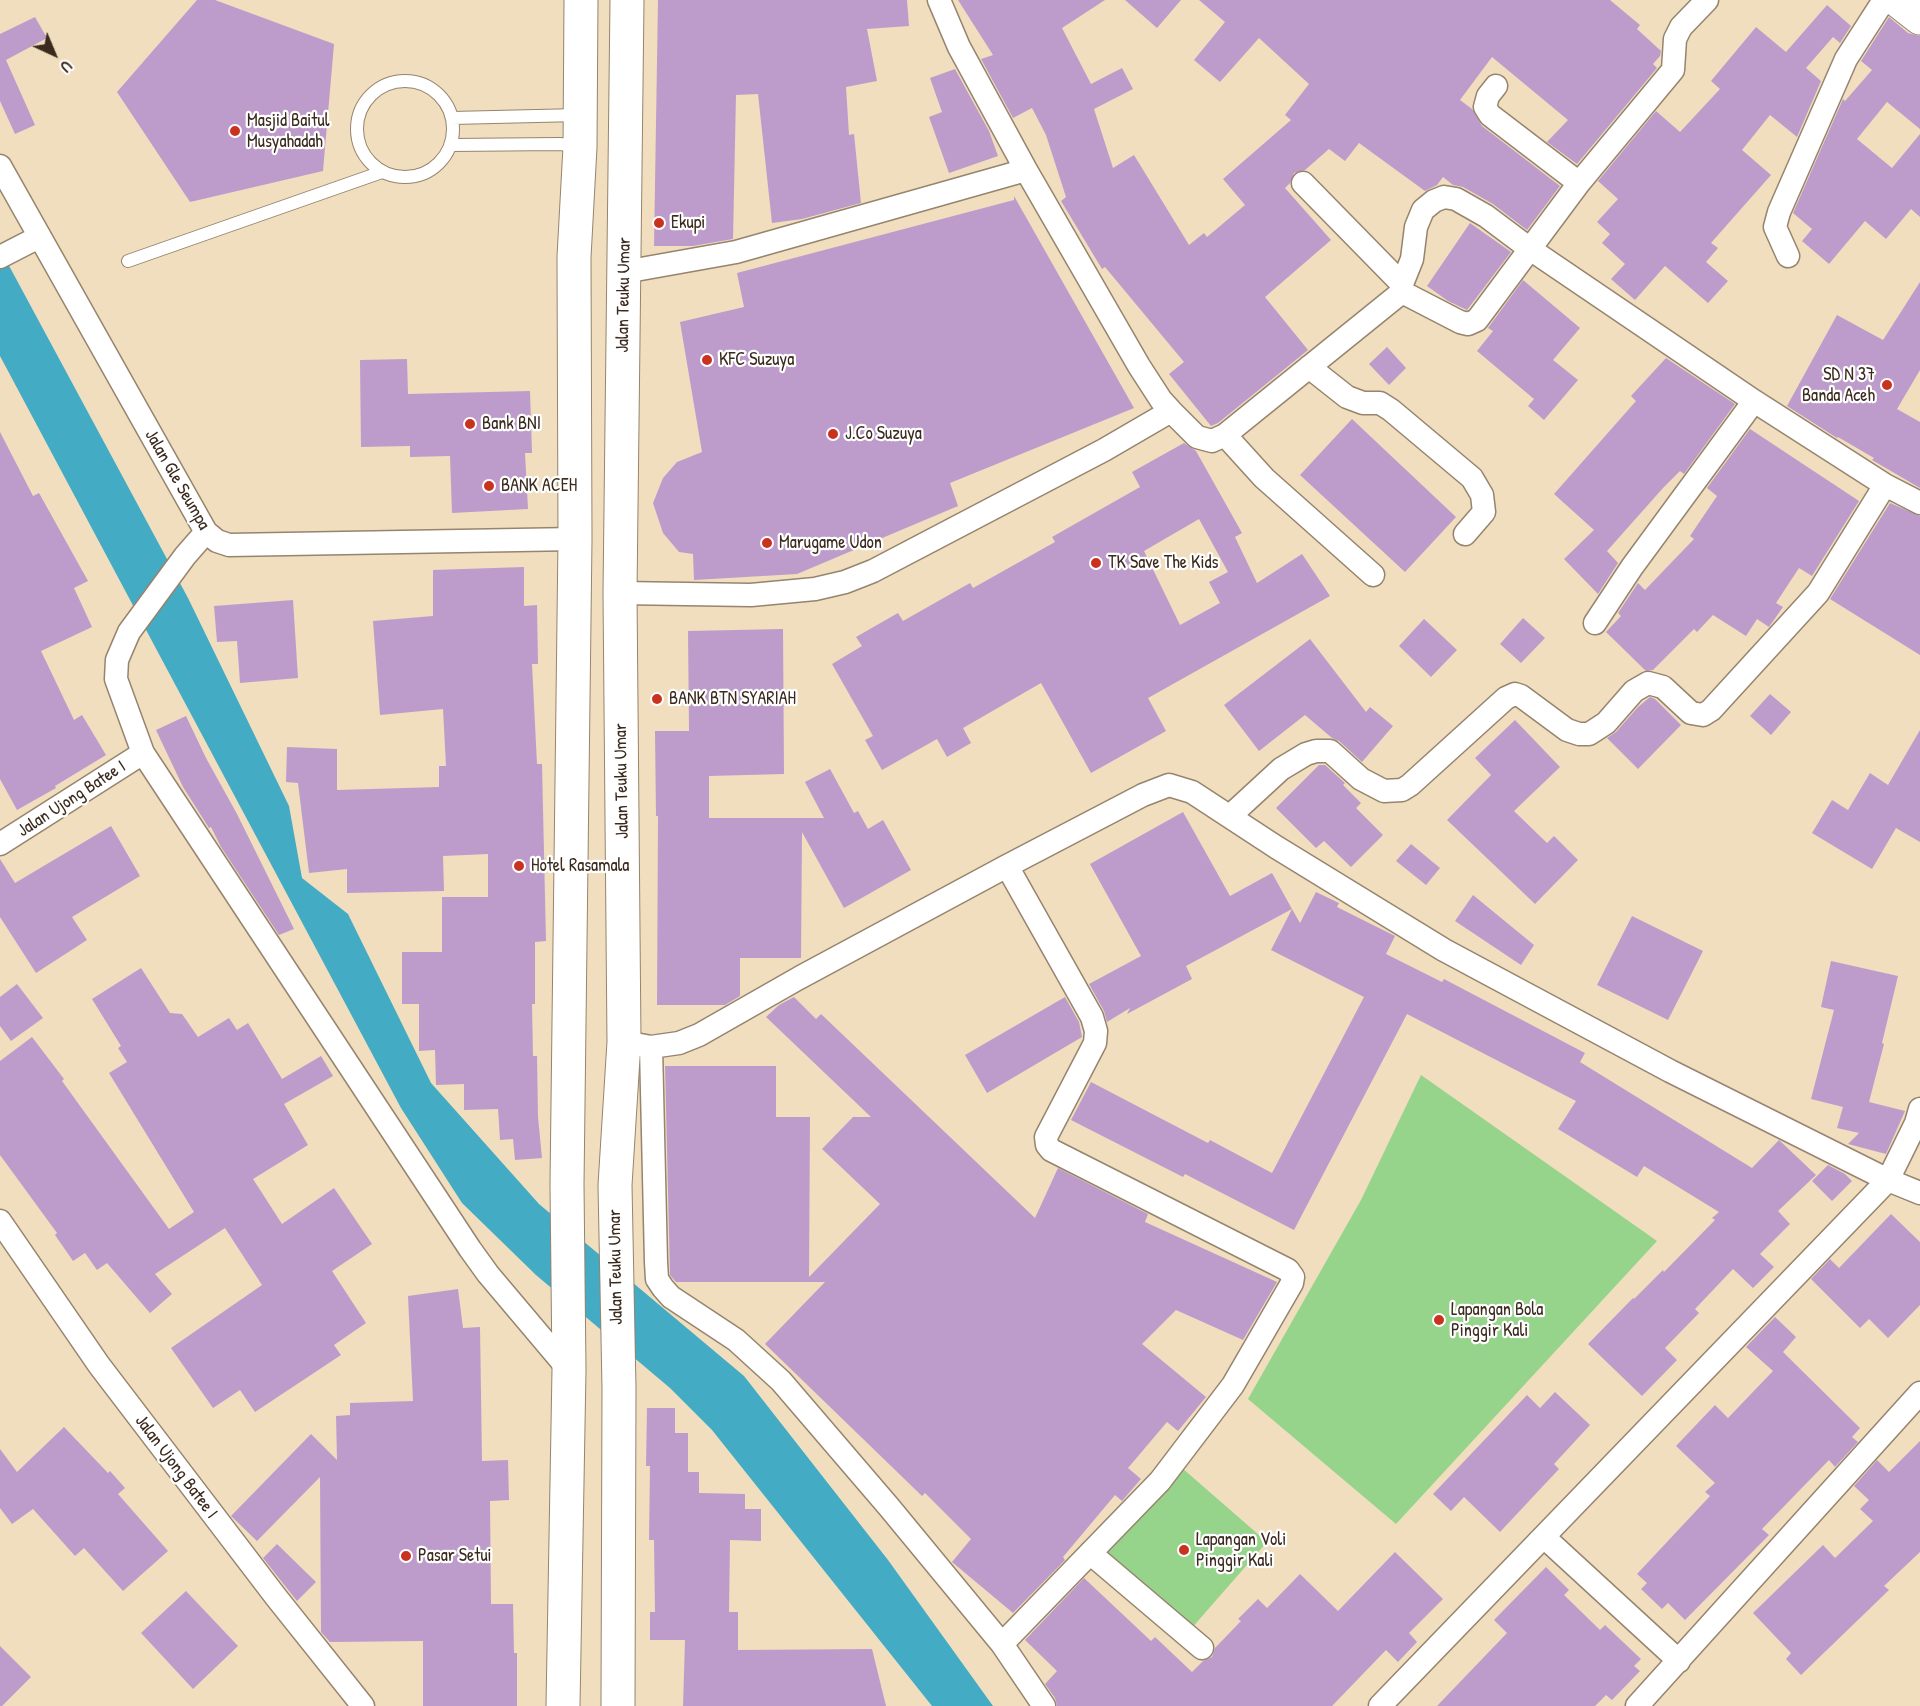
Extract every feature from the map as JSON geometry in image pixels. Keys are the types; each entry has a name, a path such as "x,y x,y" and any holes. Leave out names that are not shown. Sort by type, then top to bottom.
{"main road":[{"path":"562,1706 569,1359 567,1184 575,539 574,256 581,115 581,0"},
{"name":"Jalan Teuku Umar","path":"618,1706 619,1388 615,1185 637,1045 620,593 627,0"},
{"path":"1897,0 1920,18"},
{"path":"568,1434 618,1432"}],"street":[{"path":"939,0 960,47 1026,170 1138,366 1161,400 1197,437 1212,441 1226,435 1402,288 1412,259 1416,227 1423,210 1434,201 1444,197 1456,199 1486,216 1530,249 1754,400 1885,485 1920,504"},
{"path":"1303,183 1402,288 1460,322 1468,324 1477,320 1579,183 1673,70 1675,39 1681,27 1707,0"},
{"path":"1788,256 1775,226 1779,212 1846,59 1884,0"},
{"path":"1496,86 1488,96 1485,107 1490,115 1579,183"},
{"name":"Jalan Gle Seumpa","path":"0,166 206,532 217,542 229,544 575,539"},
{"path":"624,272 735,252 1026,170"},
{"path":"8,252 39,237"},
{"path":"1309,368 1347,397 1363,403 1380,403 1391,410 1472,478 1482,495 1484,512 1465,534"},
{"path":"1595,623 1632,567 1754,400"},
{"path":"620,593 751,595 805,590 845,582 873,571 1104,450 1171,411"},
{"path":"1226,435 1264,477 1373,575"},
{"path":"1230,816 1281,769 1306,754 1316,751 1330,752 1361,779 1384,791 1402,790 1410,786 1506,698 1515,694 1567,730 1579,734 1589,734 1606,723 1634,691 1648,683 1663,687 1691,713 1703,715 1711,710 1818,593 1885,485"},
{"path":"206,532 185,556 129,632 117,660 116,679 143,753 470,1249 488,1274 569,1359"},
{"name":"Jalan Ujong Batee I","path":"0,844 143,753"},
{"path":"1044,1706 1002,1644 889,1506 781,1381 736,1340 671,1297 657,1279 637,1045 679,1043 699,1035 1007,866 1143,795 1169,785 1192,792 1276,848 1444,950 1670,1071 1920,1193"},
{"path":"1002,1644 1145,1498 1233,1385 1292,1283 1293,1277 1288,1270 1051,1150 1046,1143 1046,1137 1095,1043 1096,1031 1092,1017 1007,866"},
{"path":"1380,1706 1888,1179 1920,1109"},
{"name":"Jalan Ujong Batee I","path":"0,1221 99,1365 276,1597 363,1706"},
{"path":"1637,1706 1920,1393"},
{"path":"1545,1537 1679,1661"},
{"path":"1090,1554 1203,1648"}],"lane":[{"path":"401,81 414,82 428,87 447,105 452,118 453,132 444,158 422,174 408,177 395,176 382,171 371,164 358,140 357,126 366,101 375,91 387,84 401,81"},
{"path":"452,118 581,115"},
{"path":"450,145 560,144 580,147"},
{"path":"128,261 382,171"}],"green space":[{"name":"Lapangan Bola Pinggir Kali","path":"1421,1075 1657,1241 1396,1524 1248,1399 1361,1200"},
{"name":"Lapangan Voli Pinggir Kali","path":"1182,1468 1267,1542 1190,1630 1102,1559"}],"water":[{"path":"0,249 188,598 289,806 302,878 348,914 431,1083 539,1204 744,1376 888,1560 993,1706 932,1706 712,1430 670,1388 536,1275 462,1203 401,1108 0,356"}],"building":[{"name":"Masjid Baitul Musyahadah","path":"197,0 215,0 334,44 323,171 190,202 117,92"},
{"path":"658,0 907,0 909,26 867,29 877,81 846,87 849,135 854,134 861,203 802,219 772,223 758,94 736,95 733,239 693,246 654,246"},
{"path":"958,0 1105,0 1062,28 1091,84 1122,68 1133,89 1094,109 1113,168 1134,155 1189,245 1204,233 1207,237 1245,205 1223,179 1291,120 1285,115 1309,84 1259,38 1220,82 1194,60 1225,22 1199,0 1610,0 1640,25 1637,29 1661,51 1653,64 1657,68 1577,164 1547,142 1568,120 1492,57 1460,100 1472,109 1482,126 1560,186 1527,230 1493,204 1463,187 1453,185 1443,177 1437,185 1425,191 1359,143 1345,161 1329,149 1305,170 1294,173 1285,188 1331,240 1265,297 1308,350 1218,423 1211,426 1169,374 1184,362 1105,267 1102,269 1061,201 1066,197 1046,135 1032,108 1013,118 981,59 993,55"},
{"path":"1125,0 1181,0 1157,28"},
{"path":"1827,5 1851,26 1840,43 1833,37 1806,68 1821,81 1797,137 1770,115 1742,150 1771,175 1711,243 1718,248 1706,262 1728,281 1708,303 1665,266 1635,300 1611,279 1625,264 1602,243 1610,234 1597,222 1618,199 1598,181 1656,111 1680,132 1720,89 1711,81 1756,27 1786,52"},
{"path":"35,17 47,38 6,60 35,125 15,134 0,101 0,34"},
{"path":"1889,17 1908,33 1920,36 1920,129 1887,102 1857,139 1892,168 1920,134 1920,217 1911,209 1886,239 1865,221 1829,264 1802,241 1812,229 1793,213 1843,99 1845,101 1872,70 1861,61"},
{"path":"955,69 989,131 998,156 949,173 929,117 942,112 930,78"},
{"path":"1014,196 1134,408 950,483 958,506 797,574 694,580 693,554 679,552 663,533 653,503 663,478 677,462 702,452 680,322 744,307 737,273 1014,200"},
{"path":"1470,223 1511,252 1467,310 1448,301 1427,286"},
{"path":"1523,280 1580,328 1553,360 1578,380 1544,420 1528,406 1534,399 1477,351 1493,331 1488,328"},
{"name":"SD N 37 Banda Aceh","path":"1920,282 1920,370 1897,409 1920,422 1920,488 1787,406 1837,315 1883,340"},
{"path":"1387,347 1406,368 1389,385 1369,364"},
{"path":"1666,358 1735,404 1684,474 1680,471 1663,488 1607,551 1618,563 1598,594 1564,559 1594,530 1554,494 1636,401 1631,396"},
{"path":"407,359 408,394 530,391 532,453 525,453 528,509 452,513 450,456 410,457 410,446 361,447 360,360"},
{"path":"1352,419 1456,517 1405,572 1300,475"},
{"path":"1750,429 1859,501 1812,576 1799,568 1776,603 1783,607 1769,627 1757,619 1746,636 1713,615 1697,632 1694,629 1653,670 1646,671 1606,632 1621,616 1618,613 1638,583 1645,590 1694,539 1690,536 1717,496 1707,488"},
{"path":"0,432 33,496 39,493 88,581 74,588 92,627 41,651 74,720 82,715 106,755 17,810 0,779"},
{"path":"1184,443 1196,451 1242,533 1235,537 1257,583 1302,554 1330,596 1148,698 1166,731 1091,773 1041,683 963,728 971,743 947,757 937,739 882,770 865,740 873,736 832,664 862,646 856,637 898,613 903,621 970,583 973,588 1055,542 1052,537 1140,487 1132,472","holes":["1199,519 1228,572 1209,582 1220,603 1180,625 1144,551"]},
{"path":"1890,503 1920,516 1920,655 1830,599"},
{"path":"524,567 524,606 537,605 538,664 532,664 537,764 542,764 546,941 535,942 535,1004 532,1004 533,1056 537,1056 538,1117 542,1158 515,1160 513,1139 500,1140 498,1109 464,1110 464,1084 436,1085 435,1050 419,1051 419,1004 402,1004 402,952 442,952 442,897 488,897 488,854 443,856 444,891 347,893 347,869 309,873 298,783 286,782 287,747 337,749 337,790 439,787 439,766 446,766 443,709 380,715 373,621 433,616 433,570"},
{"path":"293,600 298,678 240,683 237,641 217,642 214,606"},
{"path":"1523,618 1545,638 1521,663 1500,644"},
{"path":"1424,619 1457,650 1431,677 1399,646"},
{"path":"783,629 784,774 709,776 709,818 824,818 805,782 830,769 854,813 858,811 868,829 883,820 911,870 844,908 802,832 801,958 740,958 740,996 725,1005 657,1005 658,816 656,816 655,731 689,731 688,631"},
{"path":"1310,639 1366,712 1370,707 1393,726 1362,762 1305,715 1259,751 1224,705"},
{"path":"1770,694 1791,712 1771,735 1750,716"},
{"path":"1650,697 1655,699 1681,725 1638,769 1607,738 1616,732"},
{"path":"186,716 294,929 279,935 183,787 156,730"},
{"path":"1515,720 1560,767 1514,811 1547,843 1554,836 1578,860 1535,904 1447,820 1491,775 1475,758"},
{"path":"1920,730 1920,842 1896,828 1872,869 1812,833 1832,800 1848,810 1870,773 1888,785"},
{"path":"1319,765 1325,765 1345,783 1343,785 1361,803 1356,808 1383,835 1351,867 1324,841 1316,848 1276,808"},
{"path":"1183,812 1230,896 1272,873 1292,909 1186,966 1192,979 1127,1014 1130,1008 1107,1022 1104,1011 1089,984 1141,956 1090,864"},
{"path":"111,826 140,876 72,917 87,940 36,973 0,917 0,859 15,883"},
{"path":"1411,844 1440,868 1426,885 1396,861"},
{"path":"1316,892 1339,903 1337,907 1395,936 1386,954 1442,982 1444,979 1585,1053 1580,1062 1752,1168 1779,1140 1816,1175 1778,1211 1790,1224 1760,1254 1774,1267 1753,1288 1733,1269 1695,1309 1699,1313 1665,1348 1677,1360 1642,1396 1588,1344 1633,1298 1663,1270 1664,1272 1715,1220 1712,1218 1719,1212 1644,1166 1637,1177 1558,1129 1576,1101 1407,1014 1294,1230 1185,1174 1183,1177 1071,1120 1091,1082 1208,1143 1210,1140 1272,1173 1364,997 1271,950 1292,909 1300,923"},
{"path":"1473,895 1534,945 1521,965 1455,921"},
{"path":"1632,916 1703,951 1668,1020 1597,985"},
{"path":"1831,961 1898,976 1869,1102 1905,1111 1886,1154 1848,1144 1859,1133 1837,1128 1843,1107 1811,1099 1834,1010 1821,1007"},
{"path":"141,968 170,1013 182,1014 198,1037 229,1018 237,1030 248,1023 282,1079 321,1056 333,1076 284,1104 308,1145 253,1179 282,1224 334,1188 372,1244 332,1271 366,1323 334,1345 341,1355 255,1412 240,1390 213,1408 171,1348 262,1285 225,1228 155,1274 172,1294 150,1313 107,1263 97,1270 85,1253 73,1261 55,1235 57,1233 0,1155 0,1061 32,1037 169,1229 194,1212 109,1073 127,1062 118,1048 121,1046 92,999"},
{"path":"17,984 43,1018 11,1041 0,1026 0,997"},
{"path":"794,997 816,1019 821,1014 1035,1218 1058,1168 1148,1214 1145,1222 1277,1282 1243,1340 1176,1310 1142,1344 1206,1397 1178,1431 1167,1422 1128,1468 1141,1479 1122,1501 1115,1495 1063,1557 1065,1560 1013,1613 952,1562 971,1539 925,1493 922,1496 765,1344 825,1282 676,1282 670,1275 665,1066 776,1066 776,1117 810,1117 809,1277 880,1204 822,1149 853,1117 871,1117 766,1017 779,1005"},
{"path":"1065,997 1079,1022 1082,1037 987,1093 965,1055"},
{"path":"1828,1165 1845,1174 1852,1181 1832,1201 1812,1181"},
{"path":"1891,1214 1920,1242 1920,1305 1888,1338 1869,1319 1860,1328 1811,1279 1830,1259 1839,1268"},
{"path":"458,1289 463,1328 480,1327 482,1461 508,1460 509,1500 490,1501 491,1604 513,1604 514,1653 517,1653 517,1706 423,1706 423,1641 330,1642 321,1632 320,1477 257,1541 231,1516 311,1434 337,1460 336,1416 350,1415 350,1403 413,1401 408,1296"},
{"path":"1775,1317 1796,1337 1783,1352 1860,1428 1852,1437 1858,1442 1835,1467 1829,1460 1762,1529 1769,1535 1685,1620 1668,1603 1662,1609 1641,1589 1647,1583 1637,1574 1710,1496 1705,1492 1715,1483 1676,1446 1715,1405 1728,1418 1773,1371 1746,1347"},
{"path":"1555,1392 1590,1425 1554,1464 1559,1469 1500,1532 1464,1497 1451,1511 1433,1494 1527,1395 1540,1408"},
{"path":"647,1408 675,1408 675,1433 688,1433 688,1472 699,1472 699,1493 745,1494 745,1509 761,1509 761,1541 730,1540 729,1612 738,1612 738,1650 872,1649 886,1706 683,1706 685,1640 650,1640 650,1612 655,1612 654,1540 649,1540 650,1466 646,1466"},
{"path":"64,1427 125,1488 118,1494 168,1551 123,1591 84,1548 75,1556 33,1509 12,1524 0,1508 0,1449 17,1472"},
{"path":"1920,1441 1920,1552 1884,1586 1889,1590 1801,1675 1786,1659 1791,1653 1753,1613 1823,1545 1835,1558 1873,1521 1860,1509 1869,1500 1854,1486 1877,1460 1889,1472"},
{"path":"277,1544 316,1582 297,1601 263,1558"},
{"path":"1395,1552 1443,1599 1409,1633 1417,1642 1398,1662 1386,1650 1332,1706 1057,1706 1055,1698 1045,1684 1057,1671 1025,1640 1084,1578 1151,1641 1155,1637 1192,1672 1203,1661 1212,1657 1215,1648 1241,1621 1238,1619 1258,1599 1267,1608 1300,1574 1338,1611"},
{"path":"1546,1567 1569,1590 1564,1595 1600,1630 1605,1625 1641,1659 1634,1666 1640,1671 1612,1700 1606,1695 1595,1706 1437,1706 1507,1633 1494,1620"},
{"path":"186,1591 238,1646 193,1689 141,1633"},
{"path":"0,1646 31,1677 2,1706 0,1706"}],"place":[{"name":"Masjid Baitul Musyahadah","path":"235,131"},
{"name":"Ekupi","path":"659,223"},
{"name":"KFC Suzuya","path":"707,360"},
{"name":"SD N 37 Banda Aceh","path":"1887,385"},
{"name":"Bank BNI","path":"470,424"},
{"name":"J.Co Suzuya","path":"833,434"},
{"name":"BANK ACEH","path":"489,486"},
{"name":"Marugame Udon","path":"767,543"},
{"name":"TK Save The Kids","path":"1096,563"},
{"name":"BANK BTN SYARIAH","path":"657,699"},
{"name":"Hotel Rasamala","path":"519,866"},
{"name":"Lapangan Bola Pinggir Kali","path":"1439,1320"},
{"name":"Lapangan Voli Pinggir Kali","path":"1184,1550"},
{"name":"Pasar Setui","path":"406,1556"}]}
